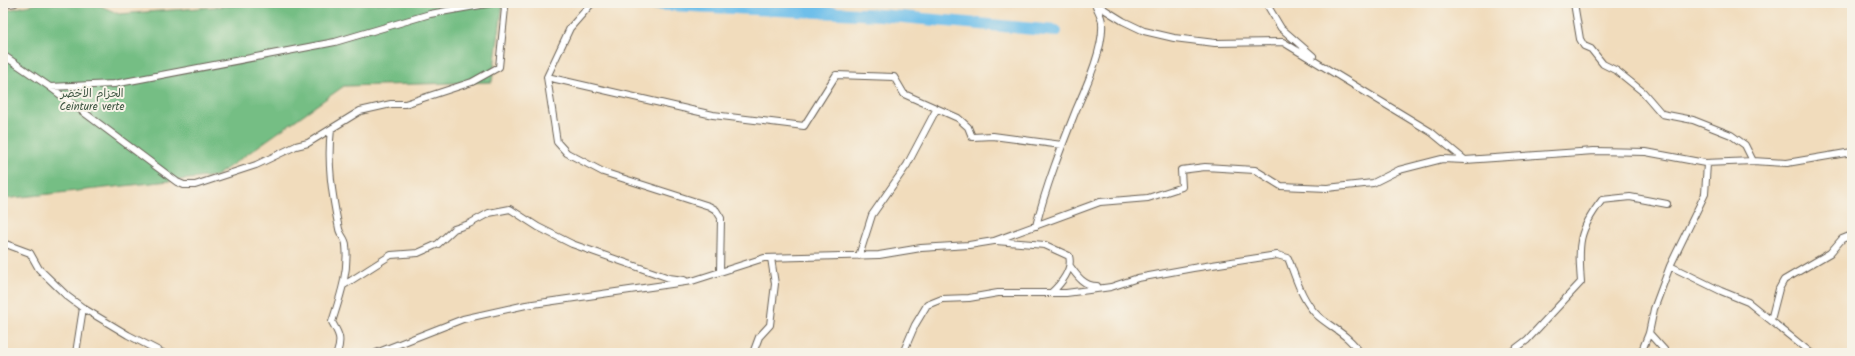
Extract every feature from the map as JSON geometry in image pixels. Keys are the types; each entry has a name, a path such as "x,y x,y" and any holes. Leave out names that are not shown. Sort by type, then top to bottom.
{"street":[{"path":"3,5 16,3"},
{"path":"50,87 114,84 137,80 335,42 430,14 492,3"},
{"path":"3,55 50,87 177,182 184,185 195,185 256,165 308,142 360,111 391,104 405,104 472,82 499,67 505,8 502,3"},
{"path":"592,3 570,28 547,77 555,137 560,146 567,153 610,175 709,206 716,210 721,222 720,272"},
{"path":"1266,3 1281,28 1325,66"},
{"path":"1574,3 1580,39 1584,46 1591,50 1603,64 1617,71 1643,92 1662,114 1693,120 1731,135 1745,145 1753,161"},
{"path":"1096,4 1144,31 1174,38 1215,43 1283,42 1325,66 1378,101 1431,132 1465,160"},
{"path":"1036,226 1041,205 1062,145 1091,74 1101,36 1102,22 1096,4"},
{"path":"547,77 713,115 804,126 836,75 894,77 904,94 936,110 958,118 968,127 972,137 994,136 1062,145"},
{"path":"860,256 872,215 907,165 936,110"},
{"path":"331,129 329,145 330,182 340,233 346,243 344,285 332,322 340,334 341,340 337,353"},
{"path":"376,353 463,318 526,304 692,281 764,258 879,255 921,248 969,245 994,241 1100,202 1148,198 1182,187 1182,170 1205,167 1255,170 1281,186 1327,188 1373,183 1399,170 1442,159 1465,160 1594,151 1646,152 1705,163 1753,161 1787,163 1852,152"},
{"path":"1641,353 1649,333 1654,309 1670,266 1705,194 1707,164 1705,163"},
{"path":"1510,353 1526,340 1581,282 1578,250 1583,227 1602,200 1630,197 1667,204"},
{"path":"344,285 391,255 418,253 438,244 454,229 469,224 489,213 510,209 538,227 572,244 669,278 692,281"},
{"path":"1771,320 1779,289 1784,280 1830,253 1842,239 1852,235"},
{"path":"994,241 1035,244 1054,248 1069,256 1070,266 1081,281 1088,285 1111,287"},
{"path":"3,243 30,254 39,269 66,296 83,308 163,353"},
{"path":"903,353 915,325 927,305 942,299 969,298 998,293 1051,293 1111,287 1138,278 1277,255 1288,258 1306,301 1318,316 1334,326 1356,347 1360,353"},
{"path":"753,353 759,337 770,325 775,284 770,258"},
{"path":"1051,293 1064,277 1070,266"},
{"path":"1670,266 1748,302 1811,353"},
{"path":"76,353 83,308"},
{"path":"1649,333 1667,353"}],"green space":[{"name":"الحزام الأخضر Ceinture verte","path":"40,3 94,3 119,14 267,3 503,3 492,82 344,86 216,176 3,199 3,11"}],"waterway":[{"path":"629,3 880,15 1056,31"}]}
